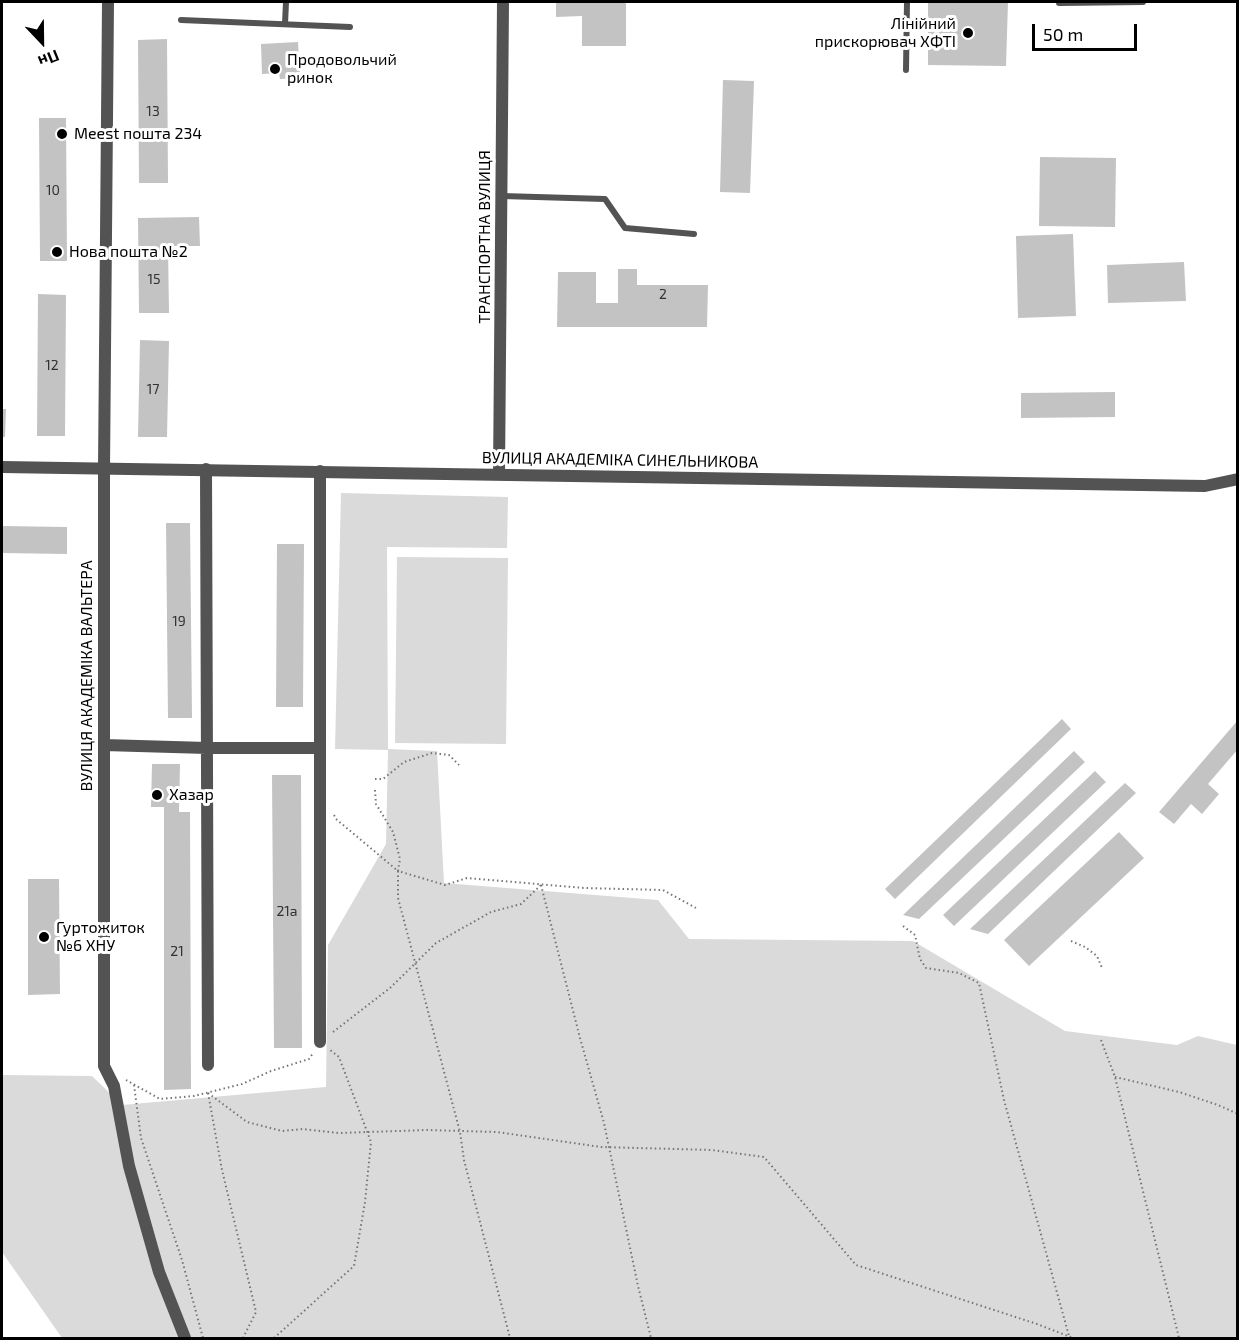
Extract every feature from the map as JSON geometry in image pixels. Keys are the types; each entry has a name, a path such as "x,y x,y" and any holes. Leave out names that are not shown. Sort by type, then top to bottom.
{"street":[{"name":"ВУЛИЦЯ АКАДЕМІКА ВАЛЬТЕРА","path":"108,2 104,468 104,1066 114,1086 129,1166 159,1272 185,1338"},
{"name":"ТРАНСПОРТНА ВУЛИЦЯ","path":"500,474 503,2"},
{"name":"ВУЛИЦЯ АКАДЕМІКА СИНЕЛЬНИКОВА","path":"2,467 1205,486 1238,479"},
{"path":"206,469 208,1065"},
{"path":"320,471 320,1042"},
{"path":"104,745 320,748"}],"lane":[{"path":"285,24 286,2"},
{"path":"906,70 907,2"},
{"path":"1059,3 1143,2"},
{"path":"181,20 350,27"},
{"path":"502,196 605,199 625,228 694,234"}],"path":[{"path":"375,779 383,779 404,762 432,753 449,755 459,765"},
{"path":"375,790 376,804 393,832 400,859 398,898 460,1132 464,1160 510,1338"},
{"path":"331,809 336,819 398,871 445,885 467,878 540,885 663,891 696,908"},
{"path":"540,885 609,1148 651,1338"},
{"path":"903,926 915,935 920,959 926,968 959,973 979,983 1004,1100 1071,1338"},
{"path":"1071,941 1097,956 1102,968"},
{"path":"1101,1040 1115,1077 1179,1338"},
{"path":"274,1338 354,1266 371,1142 339,1057 320,1042"},
{"path":"1115,1077 1179,1092 1238,1114"},
{"path":"134,1085 141,1138 182,1260 203,1338"},
{"path":"243,1338 256,1312 222,1170 208,1093 247,1122 282,1131 303,1129 339,1133 368,1131 497,1132 609,1148 712,1150 764,1156 856,1265 1037,1324 1071,1338"}],"shaded area":[{"path":"341,493 508,497 507,548 387,547 388,749 437,751 444,883 658,900 689,939 913,941 1065,1031 1177,1045 1198,1036 1237,1045 1237,1338 62,1338 2,1252 2,1075 92,1076 122,1105 326,1087 328,945 386,844 388,750 335,749"},
{"path":"397,557 508,558 506,744 395,743"}],"building":[{"path":"556,2 626,2 626,46 582,46 582,16 556,17"},
{"name":"Лінійний прискорювач ХФТІ","path":"928,2 1008,2 1006,66 928,65"},
{"path":"167,39 168,183 139,183 138,40"},
{"path":"298,42 300,78 280,79 279,73 262,74 261,44"},
{"path":"723,80 754,81 750,193 720,192"},
{"path":"39,118 66,118 67,261 40,261"},
{"path":"1040,157 1116,158 1115,227 1039,226"},
{"path":"199,217 200,246 168,246 169,313 139,313 138,218"},
{"path":"1073,234 1076,316 1018,318 1016,236"},
{"path":"1184,262 1186,301 1108,303 1107,265"},
{"path":"618,269 637,269 637,285 708,285 707,327 557,327 558,272 596,272 596,303 618,303"},
{"path":"38,294 66,295 65,436 37,436"},
{"path":"140,340 169,341 167,437 138,437"},
{"path":"1115,392 1115,417 1021,418 1021,393"},
{"path":"2,409 6,409 5,437 2,437"},
{"path":"166,523 190,523 192,718 168,718"},
{"path":"2,526 67,527 67,554 2,553"},
{"path":"277,544 304,544 303,707 276,707"},
{"path":"1062,719 1071,729 895,899 885,889"},
{"path":"1238,720 1238,749 1208,784 1219,794 1202,814 1191,804 1174,824 1159,812"},
{"path":"1074,751 1085,762 919,919 903,915"},
{"path":"152,764 180,764 179,812 190,812 191,1089 164,1090 164,807 151,807"},
{"path":"1095,771 1106,782 954,926 943,915"},
{"path":"272,775 301,775 302,1048 274,1048"},
{"path":"1125,783 1136,793 988,934 970,929"},
{"path":"1119,832 1144,858 1029,966 1004,940"},
{"name":"Гуртожиток №6 ХНУ","path":"28,879 59,879 60,994 28,995"}],"place":[{"name":"Лінійний прискорювач ХФТІ","path":"968,33"},
{"name":"Продовольчий ринок","path":"275,69"},
{"name":"Meest пошта 234","path":"62,134"},
{"name":"Нова пошта №2","path":"57,252"},
{"name":"Хазар","path":"157,795"},
{"name":"Гуртожиток №6 ХНУ","path":"44,937"}]}
